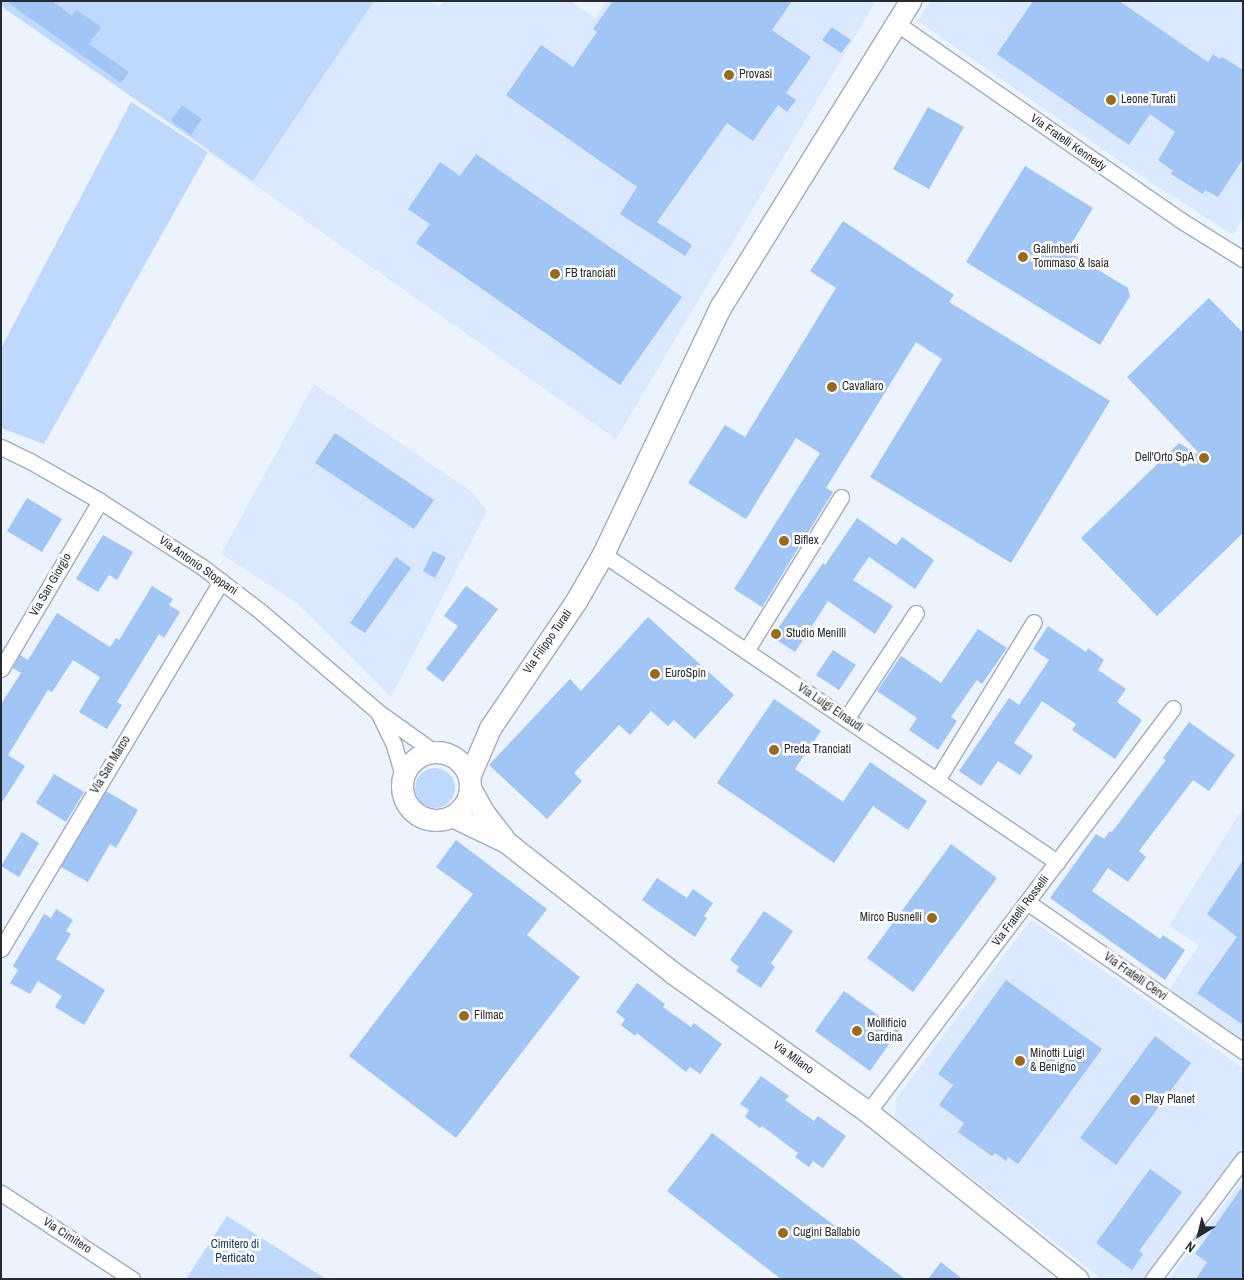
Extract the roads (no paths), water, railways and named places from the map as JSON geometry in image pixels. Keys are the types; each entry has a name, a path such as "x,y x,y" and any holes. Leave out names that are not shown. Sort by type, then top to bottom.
{"street":[{"name":"Via Filippo Turati","path":"470,783 490,728 576,601 603,554 721,306 910,1"},
{"name":"Via Fratelli Kennedy","path":"896,23 1182,221 1243,259"},
{"name":"Via Antonio Stoppani","path":"1,447 30,461 100,501 159,538 221,581 378,711 439,752"},
{"path":"746,651 841,497"},
{"name":"Via San Giorgio","path":"1,669 100,501"},
{"name":"Via Luigi Einaudi","path":"603,554 1057,862"},
{"name":"Via San Marco","path":"1,949 221,581"},
{"path":"846,719 916,613"},
{"path":"936,780 1034,622"},
{"name":"Via Fratelli Rosselli","path":"868,1112 1172,708"},
{"name":"Via Antonio Stoppani","path":"378,711 394,745 403,776"},
{"name":"Via Filippo Turati","path":"439,752 466,744 490,728"},
{"path":"439,752 459,760 470,783 468,799 461,809 452,816 442,819 430,819 415,812 405,798 402,787 403,776 415,759 439,752"},
{"name":"Via Milano","path":"470,783 484,813 506,842"},
{"name":"Via Milano","path":"452,816 506,842 673,973 868,1112 1077,1279"},
{"name":"Via Fratelli Cervi","path":"1027,902 1243,1051"},
{"path":"1153,1279 1243,1159"},
{"name":"Via Cimitero","path":"3,1195 132,1279"}],"place":[{"name":"Provasi","path":"729,75"},
{"name":"Leone Turati","path":"1111,100"},
{"name":"Galimberti Tommaso & Isaia","path":"1023,257"},
{"name":"FB tranciati","path":"555,274"},
{"name":"Cavallaro","path":"832,387"},
{"name":"Dell'Orto SpA","path":"1204,458"},
{"name":"Biflex","path":"784,541"},
{"name":"Studio Menilli","path":"776,634"},
{"name":"EuroSpin","path":"655,674"},
{"name":"Preda Tranciati","path":"774,750"},
{"name":"Mirco Busnelli","path":"932,918"},
{"name":"Filmac","path":"464,1016"},
{"name":"Mollificio Gardina","path":"857,1031"},
{"name":"Minotti Luigi & Benigno","path":"1020,1061"},
{"name":"Play Planet","path":"1135,1100"},
{"name":"Cugini Ballabio","path":"783,1233"}],"park label":[{"name":"Cimitero di Perticato","path":"235,1252"}]}
